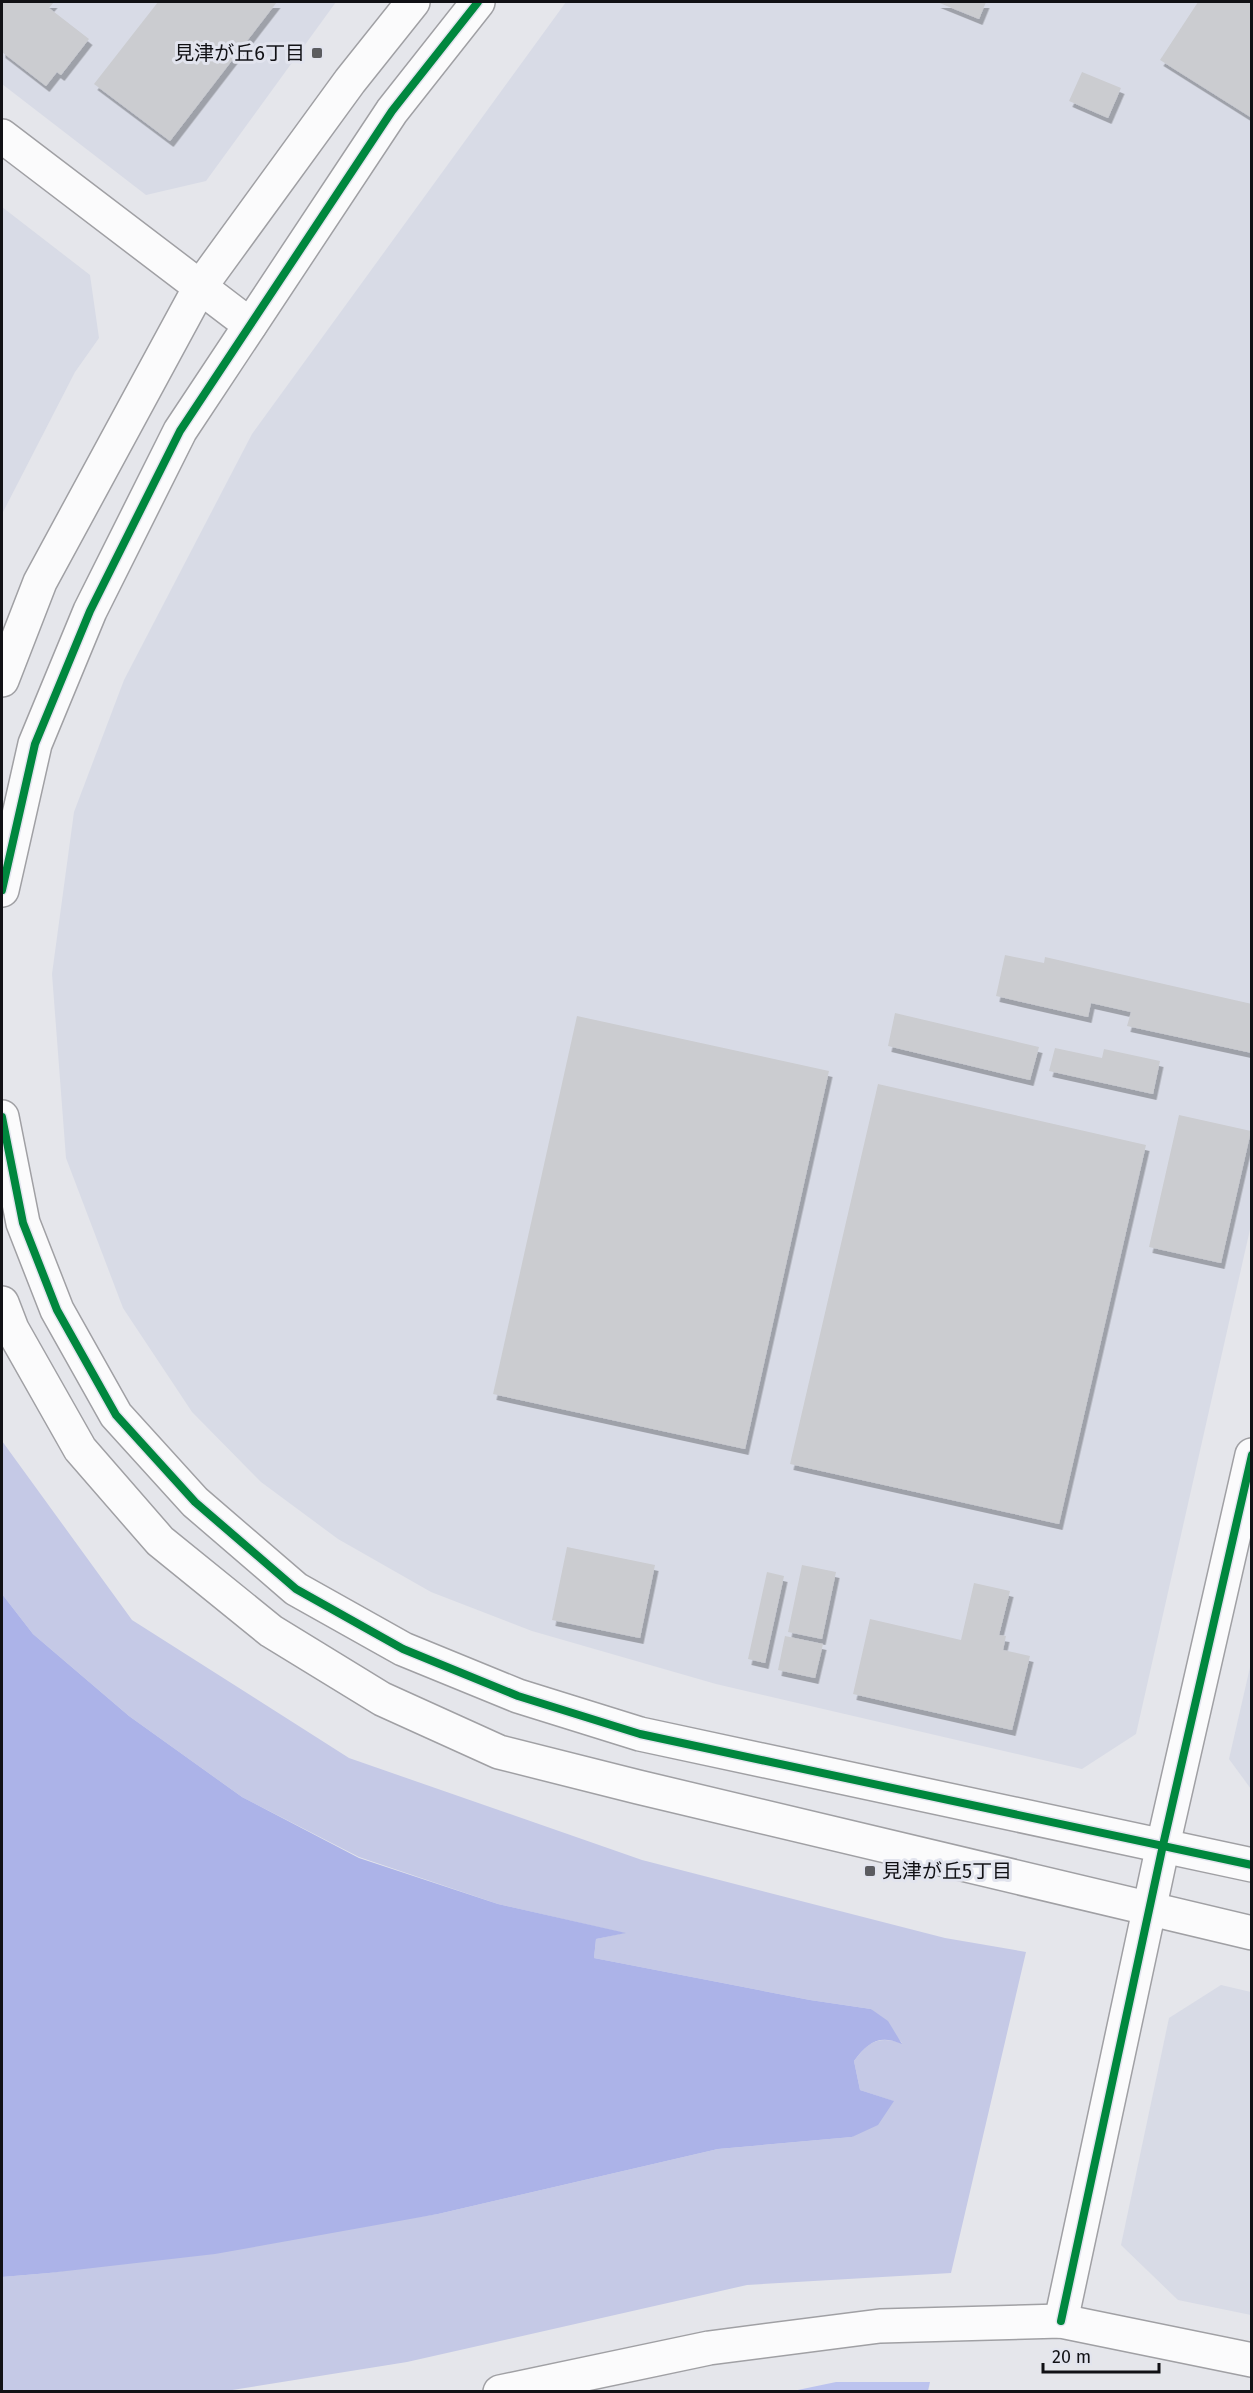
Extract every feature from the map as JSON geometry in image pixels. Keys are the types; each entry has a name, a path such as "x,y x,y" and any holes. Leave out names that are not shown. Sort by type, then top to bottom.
{"street":[{"path":"2,680 40,582 200,286 350,81 413,2"},
{"path":"2,890 35,744 90,611 180,431 392,111 478,2"},
{"path":"2,136 250,325"},
{"path":"2,1117 23,1223 57,1310 116,1415 195,1502 296,1589 403,1649 518,1696 640,1734 1251,1865"},
{"path":"2,1303 12,1329 80,1449 160,1541 272,1632 382,1699 499,1752 1251,1933"},
{"path":"1060,2321 1163,1845 1251,1455"},
{"path":"500,2391 709,2348 880,2326 1060,2321 1251,2360"}],"shaded area":[{"path":"2,2 336,2 206,181 146,195 2,84"},
{"path":"566,2 1251,2 1251,1225 1136,1734 1082,1769 716,1684 532,1631 431,1592 338,1539 261,1482 192,1412 123,1308 66,1158 52,974 74,812 124,680 252,434"},
{"path":"2,207 90,275 99,338 75,372 2,514"},
{"path":"2,1441 132,1620 349,1758 642,1860 945,1938 1026,1952 951,2273 747,2285 407,2362 226,2391 2,2391 2,2277 49,2273 438,2214 718,2149 852,2137 893,2101 860,2090 854,2061 864,2049 880,2040 902,2043 871,2009 810,2000 594,1958 596,1939 624,1933 498,1904 359,1857 242,1797 129,1716 33,1634 2,1594"},
{"path":"2,1594 33,1634 129,1716 242,1797 359,1858 498,1904 626,1933 596,1939 594,1958 810,2000 871,2009 888,2021 902,2044 880,2040 869,2045 859,2054 854,2061 860,2090 894,2101 878,2125 852,2137 718,2149 438,2214 215,2254 2,2277"},
{"path":"1251,1663 1251,1789 1229,1759"},
{"path":"1221,1985 1251,1992 1251,2315 1178,2300 1121,2245 1169,2018"},
{"path":"836,2382 930,2382 928,2391 793,2391"}],"building":[{"path":"2,2 54,2 49,8 89,39 61,75 57,72 46,86 2,52"},
{"path":"158,2 277,2 170,141 94,84"},
{"path":"937,2 986,2 979,19"},
{"path":"1198,2 1252,2 1252,118 1160,60"},
{"path":"1082,72 1121,88 1108,118 1069,101"},
{"path":"1005,955 1044,963 1045,957 1252,1004 1252,1053 1127,1026 1131,1012 1091,1003 1088,1017 996,996"},
{"path":"895,1013 1039,1047 1030,1080 888,1046"},
{"path":"577,1016 829,1071 745,1449 493,1394"},
{"path":"1055,1048 1102,1058 1104,1049 1160,1061 1153,1094 1049,1071"},
{"path":"878,1084 1146,1145 1059,1524 790,1464"},
{"path":"1179,1115 1251,1131 1221,1263 1149,1247"},
{"path":"567,1547 655,1565 640,1638 552,1620"},
{"path":"802,1565 836,1572 822,1639 788,1632"},
{"path":"767,1572 784,1576 765,1663 748,1659"},
{"path":"974,1583 1010,1591 999,1635 1006,1636 1003,1650 1030,1656 1012,1730 853,1694 870,1619 961,1640"},
{"path":"785,1636 823,1644 815,1678 778,1670"}],"cycle path":[{"path":"2,890 35,744 90,611 180,431 392,111 478,2"},
{"path":"2,1117 23,1223 57,1310 116,1415 195,1502 296,1589 403,1649 518,1696 640,1734 1252,1865"},
{"path":"1061,2321 1163,1845 1252,1455"}],"place":[{"name":"見津が丘6丁目","path":"317,53"},
{"name":"見津が丘5丁目","path":"870,1871"}]}
